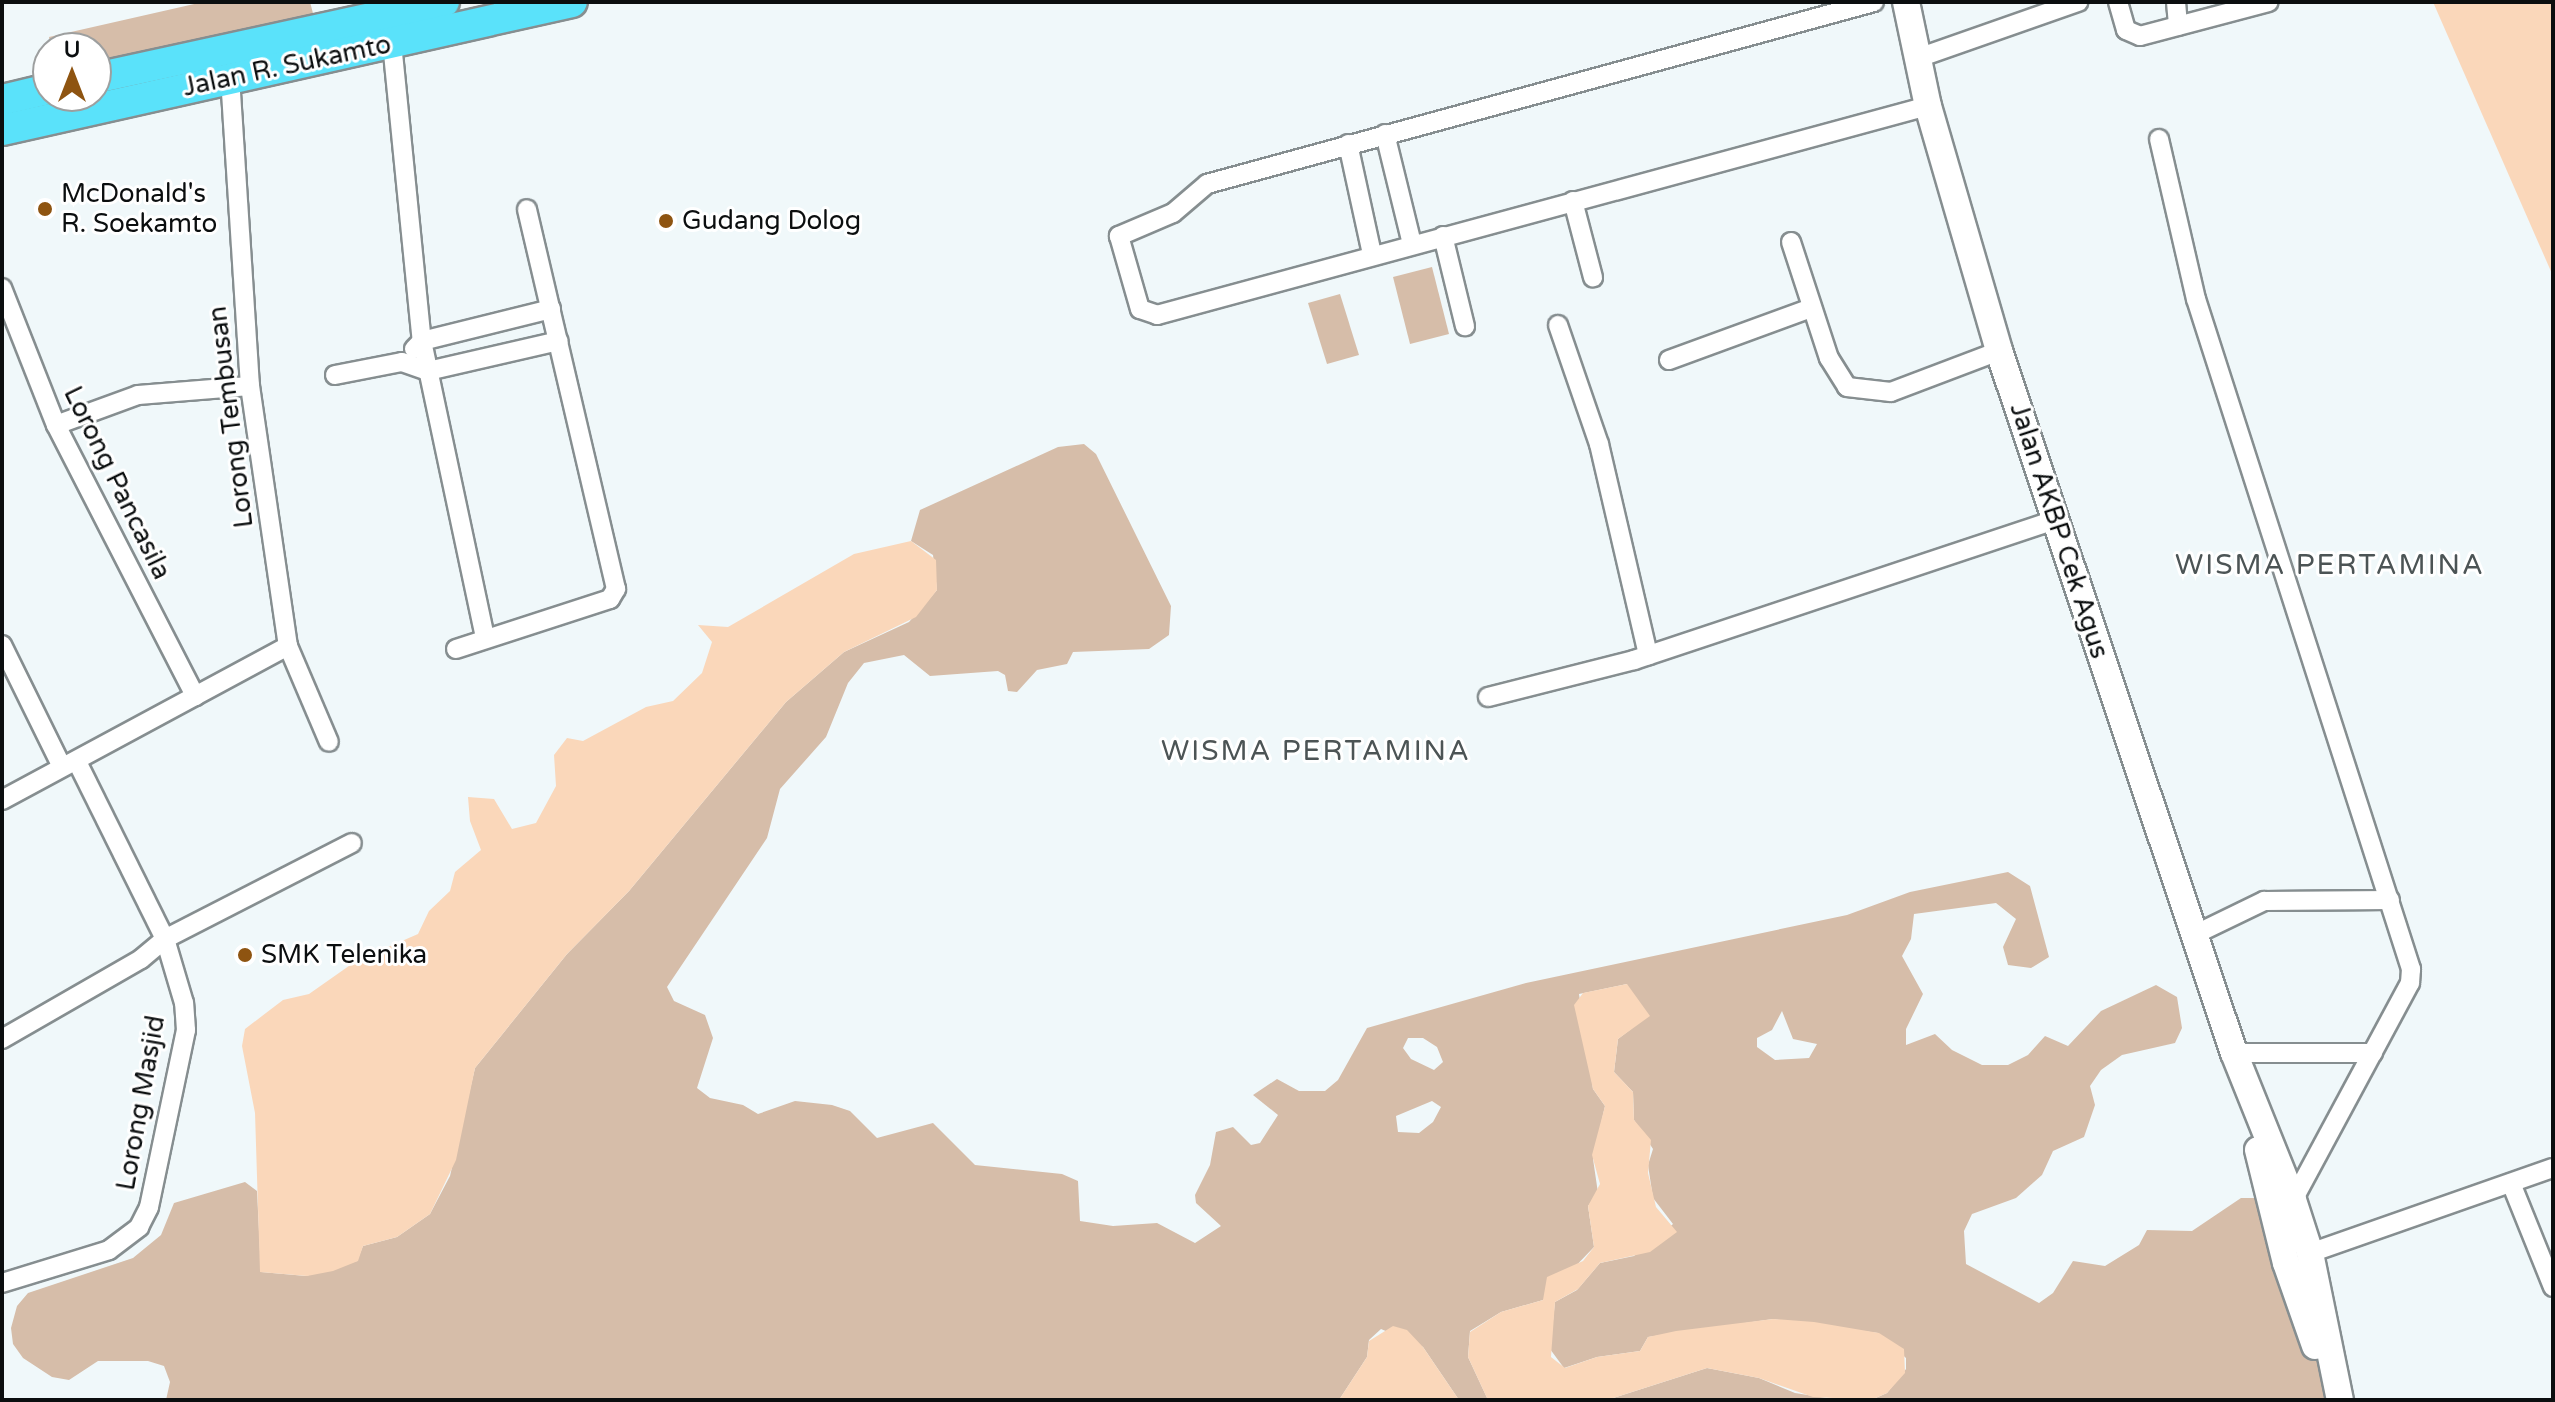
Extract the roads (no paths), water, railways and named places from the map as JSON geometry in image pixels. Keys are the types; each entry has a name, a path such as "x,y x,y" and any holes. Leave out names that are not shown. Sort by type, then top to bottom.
{"highway":[{"name":"Jalan R. Sukamto","path":"112,75 444,2"},
{"name":"Jalan R. Sukamto","path":"2,130 572,2"},
{"path":"2,100 32,93"}],"main road":[{"name":"Jalan AKBP Cek Agus","path":"1906,2 1928,106 1999,351 2196,934 2234,1053 2286,1263 2334,1400"},
{"name":"Jalan AKBP Cek Agus","path":"2234,1053 2293,1200 2310,1253 2340,1400"}],"street":[{"path":"1874,2 1207,184 1173,213 1124,232 1120,242 1140,309 1152,316 1928,106"},
{"path":"1918,58 2078,2"},
{"path":"2118,2 2122,24 2132,34 2178,26 2269,2"},
{"path":"2176,2 2178,26"},
{"path":"392,43 422,341 485,638"},
{"name":"Lorong Tembusan","path":"230,77 250,386 288,646 329,742"},
{"path":"1385,134 1412,244"},
{"path":"2159,139 2196,299 2390,900 2411,977 2293,1200"},
{"path":"1348,144 1372,254"},
{"path":"1573,201 1593,277"},
{"path":"456,649 610,599 616,589 527,209"},
{"path":"1443,236 1465,326"},
{"path":"1791,242 1811,308 1839,378 1865,392 1910,386 1999,351"},
{"name":"Lorong Pancasila","path":"2,288 56,425 195,696"},
{"path":"1669,360 1811,308"},
{"path":"402,362 422,341 551,309"},
{"path":"1558,325 1599,444 1648,655"},
{"path":"335,375 402,362 428,371 559,341"},
{"path":"56,425 138,395 250,386"},
{"path":"1488,697 1648,655 2055,520"},
{"name":"Lorong Masjid","path":"2,645 165,939 184,1003 186,1030 145,1218 109,1250 2,1283"},
{"path":"2,800 288,646"},
{"path":"2,1039 141,959 165,939 352,843"},
{"path":"2196,934 2264,901 2390,900"},
{"path":"2234,1053 2373,1053"},
{"path":"2310,1253 2553,1168"},
{"path":"2511,1183 2553,1287"}],"place":[{"name":"McDonald's R. Soekamto","path":"45,209"},
{"name":"Gudang Dolog","path":"666,221"},
{"name":"SMK Telenika","path":"245,955"}],"district":[{"name":"WISMA PERTAMINA","path":"2330,565"},
{"name":"WISMA PERTAMINA","path":"1316,751"}]}
